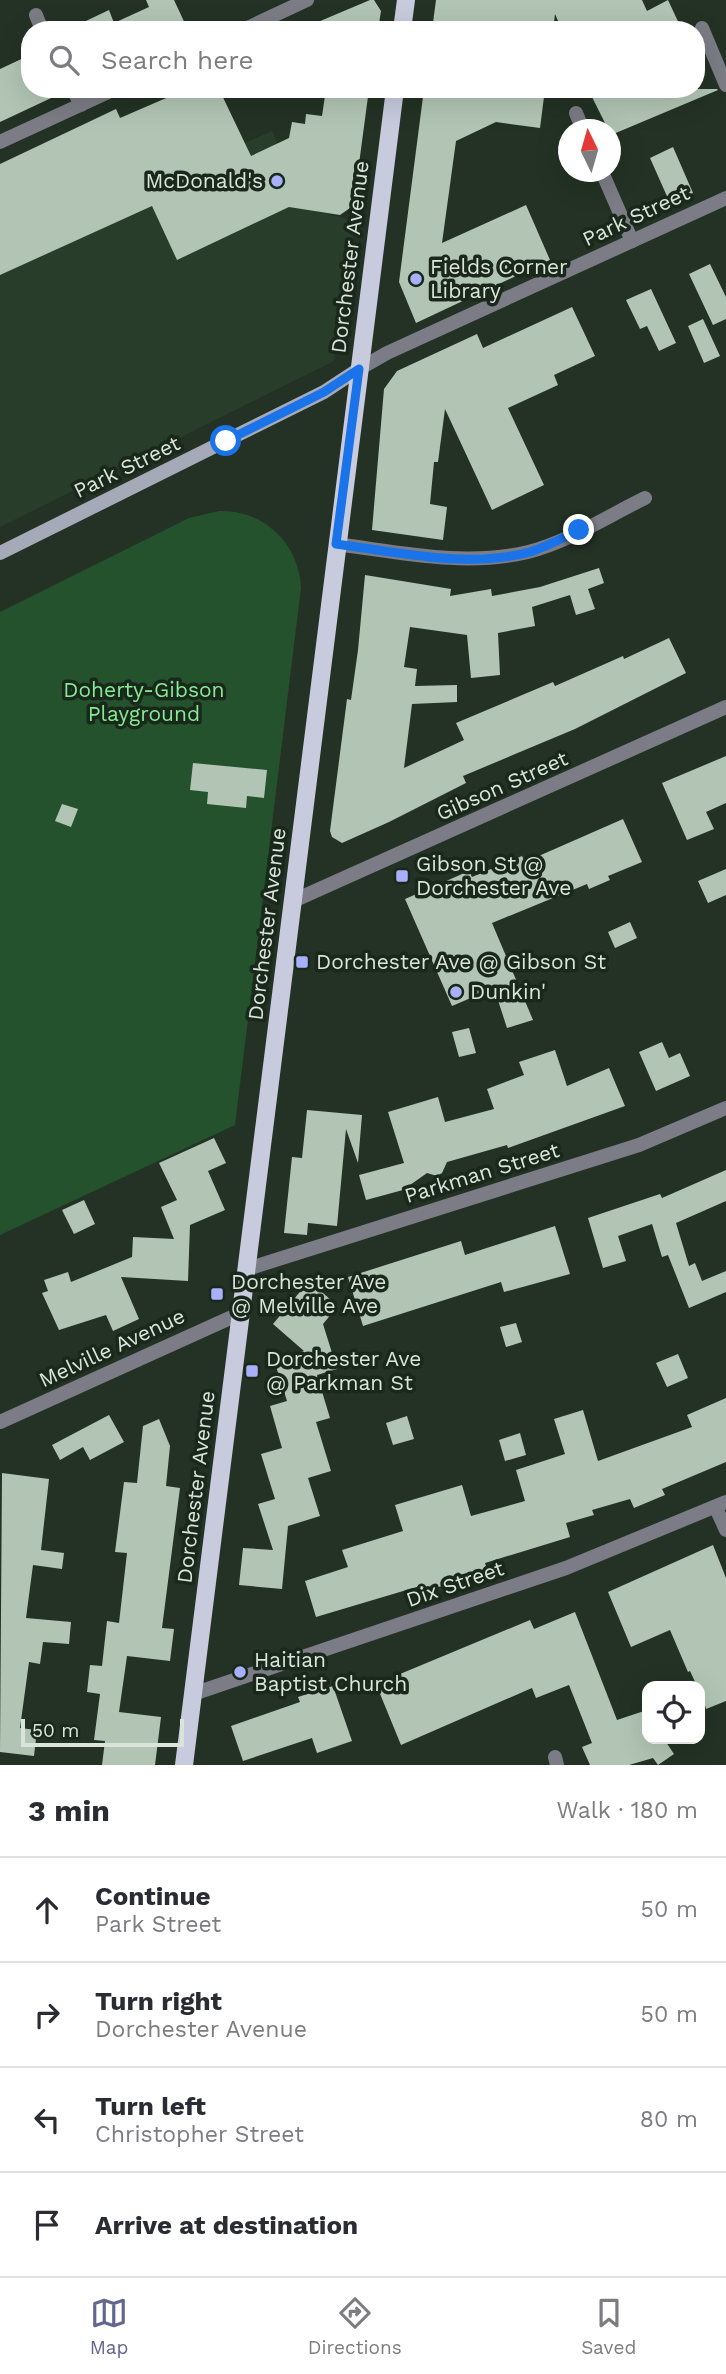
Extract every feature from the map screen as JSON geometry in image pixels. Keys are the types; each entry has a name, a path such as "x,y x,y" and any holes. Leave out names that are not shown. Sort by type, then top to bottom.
{"main road":[{"path":"403,21 406,0"},
{"name":"Dorchester Avenue","path":"184,1765 394,98"},
{"name":"Park Street","path":"0,553 311,398 359,369"}],"street":[{"path":"262,21 307,0"},
{"path":"36,15 38,21"},
{"path":"705,36 726,85"},
{"path":"78,98 81,105"},
{"path":"0,142 96,98"},
{"path":"576,113 578,119"},
{"path":"605,182 632,241"},
{"name":"Park Street","path":"359,369 387,353 726,198"},
{"path":"336,544 429,556 494,558 530,552 645,498"},
{"name":"Gibson Street","path":"293,901 726,707"},
{"name":"Parkman Street","path":"247,1269 639,1145 726,1108"},
{"name":"Melville Avenue","path":"0,1422 241,1313"},
{"path":"721,1505 726,1530"},
{"name":"Dix Street","path":"193,1694 566,1569 721,1505"}],"shaded area":[{"path":"120,114 152,185 272,131 307,209 355,221 334,361 0,527 0,169"}],"green space":[{"name":"Doherty-Gibson Playground","path":"219,511 251,516 276,532 294,557 301,588 235,1125 0,1235 0,612 189,518"}],"building":[{"path":"146,0 174,0 184,21 118,21 149,7"},
{"path":"370,0 374,0 381,11 379,21 320,21"},
{"path":"436,0 642,0 647,11 668,0 678,21 558,21 555,14 554,21 433,21"},
{"path":"109,10 113,21 86,21"},
{"path":"21,59 21,98 51,98 0,122 0,69"},
{"path":"705,89 718,90 705,95"},
{"path":"166,98 223,98 251,156 289,138 292,122 305,124 306,114 322,116 325,98 368,98 359,164 355,163 350,208 340,215 289,207 177,260 152,206 0,275 0,164 116,109 120,118"},
{"path":"423,98 544,98 540,128 496,122 456,141 442,243 526,205 550,260 416,323 399,282"},
{"path":"592,98 699,98 621,131 621,119 603,119"},
{"path":"673,147 693,193 670,203 650,158"},
{"path":"710,264 726,297 726,319 713,325 689,274"},
{"path":"651,289 676,343 659,351 647,326 640,329 626,300"},
{"path":"572,307 595,356 554,375 558,385 508,408 544,485 492,510 445,409 438,462 434,462 430,504 447,507 443,540 372,530 384,389 397,371 477,334 483,348"},
{"path":"703,319 720,356 704,363 688,326"},
{"path":"599,568 604,583 588,589 595,609 576,615 570,595 532,607 535,626 498,633 500,675 471,678 467,635 410,627 404,667 417,669 415,686 457,685 457,702 412,704 404,768 464,740 456,723 553,682 555,686 623,656 624,659 669,638 686,673 575,729 463,776 466,783 389,822 342,843 332,837 330,831 347,699 351,700 358,650 365,575 451,589 450,596 491,589 492,596 540,587"},
{"path":"726,756 726,803 706,812 714,829 687,840 662,783"},
{"path":"193,763 267,770 264,798 247,796 246,808 207,804 208,792 190,790"},
{"path":"62,804 78,809 71,827 55,821"},
{"path":"623,819 642,862 608,876 610,880 589,889 587,884 492,923 533,1020 507,1028 494,988 452,1006 405,899 469,871 472,877 522,856 525,862"},
{"path":"726,869 726,895 708,903 698,881"},
{"path":"630,922 637,938 615,948 608,932"},
{"path":"469,1028 476,1053 459,1057 452,1032"},
{"path":"662,1042 669,1058 680,1053 690,1076 656,1091 639,1052"},
{"path":"555,1050 567,1086 609,1068 625,1106 508,1148 507,1145 447,1162 442,1173 437,1176 427,1173 403,1190 366,1200 359,1175 404,1163 388,1112 438,1097 445,1122 494,1109 487,1089 524,1075 519,1062"},
{"path":"307,1110 362,1115 358,1163 346,1129 337,1226 308,1223 307,1235 284,1233 292,1157 302,1158"},
{"path":"214,1138 226,1163 208,1171 225,1210 190,1225 188,1281 121,1277 139,1319 113,1331 106,1315 59,1330 42,1293 48,1291 44,1280 68,1272 71,1282 132,1257 133,1237 174,1239 161,1207 177,1200 159,1163"},
{"path":"726,1170 726,1201 676,1223 689,1266 695,1263 702,1281 726,1271 726,1292 689,1308 668,1255 662,1257 652,1224 618,1236 626,1261 603,1268 588,1218 660,1194 662,1198"},
{"path":"84,1200 95,1224 74,1234 62,1210"},
{"path":"555,1226 570,1274 504,1292 501,1282 363,1326 348,1277 461,1241 465,1255"},
{"path":"309,1281 338,1306 323,1324 337,1369 317,1375 330,1418 316,1422 331,1471 308,1478 320,1516 288,1526 282,1589 239,1585 243,1548 273,1550 258,1504 275,1499 261,1454 282,1448 270,1406 287,1401 274,1360 304,1351 273,1324"},
{"path":"516,1323 522,1342 506,1347 500,1327"},
{"path":"678,1354 688,1378 667,1387 656,1363"},
{"path":"726,1398 726,1462 662,1489 665,1495 634,1508 630,1499 592,1510 594,1515 566,1523 570,1537 485,1563 488,1572 422,1592 420,1586 316,1617 305,1581 348,1567 342,1550 403,1531 395,1505 462,1485 471,1516 525,1501 516,1470 565,1454 554,1419 583,1410 598,1461 692,1427 687,1415"},
{"path":"109,1415 124,1442 90,1460 83,1447 60,1460 52,1445"},
{"path":"407,1416 414,1439 393,1445 386,1423"},
{"path":"159,1419 170,1446 166,1486 180,1488 162,1628 174,1629 170,1661 127,1656 119,1712 161,1717 155,1765 102,1765 105,1741 94,1740 100,1694 87,1692 90,1665 102,1666 107,1621 119,1623 127,1553 115,1552 124,1482 137,1483 143,1426"},
{"path":"520,1433 526,1455 505,1461 499,1440"},
{"path":"2,1473 49,1479 41,1550 64,1553 62,1569 33,1565 26,1618 71,1622 69,1644 43,1642 40,1664 29,1662 20,1728 37,1730 34,1756 0,1752"},
{"path":"713,1545 726,1578 726,1701 706,1709 705,1681 695,1681 690,1671 688,1672 670,1630 631,1647 608,1592"},
{"path":"575,1612 617,1720 642,1712 642,1744 667,1744 674,1754 658,1765 653,1758 629,1765 590,1765 582,1747 592,1743 569,1685 536,1698 532,1688 401,1745 376,1684 530,1620 534,1629"},
{"path":"333,1686 352,1741 317,1753 312,1738 243,1761 231,1726 300,1702 298,1697"}],"place":[{"name":"McDonald's","path":"277,181"},
{"name":"Fields Corner Library","path":"416,279"},
{"name":"Gibson St @ Dorchester Ave","path":"402,876"},
{"name":"Dorchester Ave @ Gibson St","path":"302,962"},
{"name":"Dunkin'","path":"456,992"},
{"name":"Dorchester Ave @ Melville Ave","path":"217,1294"},
{"name":"Dorchester Ave @ Parkman St","path":"252,1371"},
{"name":"Haitian Baptist Church","path":"240,1672"}],"route":[{"path":"226,441 324,392 359,369 336,544 429,556 494,558 530,552 579,530"}]}
